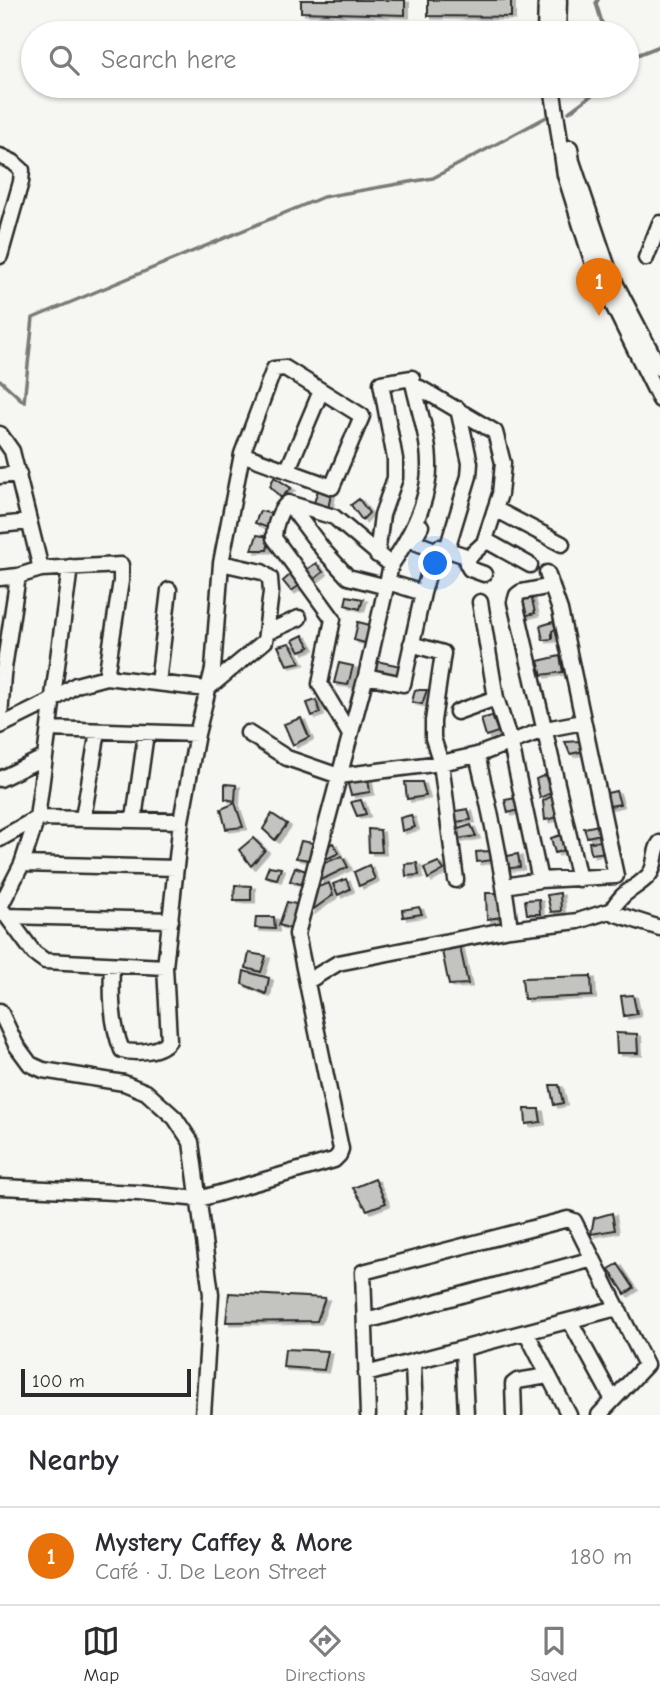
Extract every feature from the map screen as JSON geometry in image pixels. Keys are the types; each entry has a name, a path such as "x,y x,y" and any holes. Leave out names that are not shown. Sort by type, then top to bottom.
{"street":[{"path":"545,21 546,0"},
{"path":"558,21 559,0"},
{"path":"554,98 565,175 594,267 660,400"},
{"path":"563,98 572,162 609,271 660,369"},
{"path":"0,156 22,170 0,256"},
{"path":"646,258 660,223"},
{"path":"112,965 111,991 117,1039 122,1050 132,1053 163,1047 169,1040 165,967 181,821 197,734 213,669 221,563 242,454 274,369 285,368 362,416 332,487 242,454"},
{"path":"0,1187 138,1193 200,1199 334,1160 340,1155 341,1149 297,934 366,676 391,565 411,533 427,485 429,464 412,378 381,383 395,459 395,478 382,515 377,555"},
{"path":"469,556 417,542 416,535 423,521 435,465 420,388 495,432 503,463 500,494 485,540 469,556 467,567 484,574"},
{"path":"288,469 321,390"},
{"path":"366,676 403,684 423,593 469,476 470,463 458,409"},
{"path":"0,434 12,451 19,474 41,569"},
{"path":"0,475 19,474"},
{"path":"288,503 324,551 348,577 423,593"},
{"path":"288,503 334,517 391,565"},
{"path":"288,503 282,507 274,538 333,619 320,684 349,733"},
{"path":"495,509 562,544"},
{"path":"0,525 29,522"},
{"path":"485,540 530,565"},
{"path":"0,726 51,701 76,685 106,677 207,689 265,641 268,632 270,578 262,572 221,563"},
{"path":"0,578 41,569 121,565 121,581 106,677"},
{"path":"3,912 37,818 71,567"},
{"path":"0,717 6,625 18,576"},
{"path":"505,886 540,880 579,879 616,876 560,610 550,579 521,592 515,598 579,879"},
{"path":"159,683 169,590"},
{"path":"480,602 496,698 511,744 540,880"},
{"path":"268,632 299,618"},
{"path":"411,644 443,653 433,721 434,743 441,763 456,880"},
{"path":"457,712 496,698"},
{"path":"248,733 287,758 339,776 441,763 477,755 546,730 583,722"},
{"path":"49,729 197,734"},
{"path":"83,818 98,731"},
{"path":"134,819 146,733"},
{"path":"477,755 492,815 510,929"},
{"path":"0,779 45,757"},
{"path":"0,839 37,818 181,821"},
{"path":"308,981 338,963 510,929 578,920 612,911 619,898 649,876 660,843"},
{"path":"22,864 177,868"},
{"path":"612,911 660,928"},
{"path":"3,912 171,920"},
{"path":"3,912 34,953 45,961 165,967"},
{"path":"0,1011 16,1045 30,1064 43,1070 124,1083 146,1092 175,1118 191,1142 211,1294 203,1415"},
{"path":"368,1415 363,1272 568,1219 574,1221 646,1365 599,1415"},
{"path":"366,1321 593,1259"},
{"path":"366,1374 617,1308"},
{"path":"570,1321 613,1400"},
{"path":"526,1332 569,1415"},
{"path":"463,1349 466,1415"},
{"path":"413,1363 415,1415"},
{"path":"514,1415 513,1384 548,1376"}],"building":[{"path":"301,0 405,0 405,15 301,12"},
{"path":"428,0 511,0 511,17 428,16"},
{"path":"274,477 291,488 281,498 270,486"},
{"path":"318,490 331,494 328,509 313,506"},
{"path":"359,499 369,513 362,520 351,505"},
{"path":"260,511 273,514 268,528 255,523"},
{"path":"257,535 270,537 267,550 252,550"},
{"path":"316,563 323,572 313,580 306,570"},
{"path":"291,574 294,579 298,576 302,584 291,591 283,581"},
{"path":"531,595 535,613 520,617 516,599"},
{"path":"347,596 363,599 360,609 345,605"},
{"path":"358,622 370,625 365,643 354,640"},
{"path":"553,622 557,628 552,631 552,639 543,640 540,626"},
{"path":"303,635 310,647 300,651 293,640"},
{"path":"290,643 300,662 287,665 278,646"},
{"path":"560,656 563,672 542,675 538,661"},
{"path":"376,661 401,666 399,678 374,673"},
{"path":"339,663 353,666 348,685 334,683"},
{"path":"415,690 427,690 422,704 412,702"},
{"path":"316,700 320,713 312,716 307,703"},
{"path":"492,716 498,732 486,736 481,719"},
{"path":"301,718 309,737 293,745 284,724"},
{"path":"581,741 588,750 570,754 565,742"},
{"path":"545,775 551,793 540,798 536,779"},
{"path":"368,779 370,792 351,795 347,781"},
{"path":"405,782 422,782 426,796 407,799"},
{"path":"225,784 236,785 235,801 225,799"},
{"path":"616,791 620,804 605,807 603,794"},
{"path":"552,796 559,817 545,820 543,801"},
{"path":"516,798 519,810 508,813 505,800"},
{"path":"361,800 366,814 357,816 351,802"},
{"path":"235,803 243,827 226,829 221,809"},
{"path":"468,809 471,820 455,822 450,812"},
{"path":"272,814 287,824 275,840 263,829"},
{"path":"411,815 415,827 402,831 400,818"},
{"path":"471,825 476,836 458,839 455,830"},
{"path":"599,825 601,834 587,837 584,828"},
{"path":"368,829 380,830 382,852 369,852"},
{"path":"561,835 565,850 555,853 551,838"},
{"path":"253,838 265,850 251,866 239,850"},
{"path":"301,841 313,843 310,860 296,858"},
{"path":"604,841 608,852 591,854 589,842"},
{"path":"333,843 339,853 324,860 327,846"},
{"path":"490,851 493,860 477,862 476,852"},
{"path":"518,854 520,867 504,869 502,857"},
{"path":"342,856 348,867 319,881 322,864"},
{"path":"438,862 444,870 428,879 424,868"},
{"path":"417,863 419,875 406,876 405,864"},
{"path":"369,865 375,879 359,886 354,872"},
{"path":"269,866 281,868 277,879 265,876"},
{"path":"295,867 306,871 304,885 290,881"},
{"path":"346,879 350,889 338,895 333,884"},
{"path":"329,883 333,895 311,911 318,887"},
{"path":"235,885 251,886 251,900 234,900"},
{"path":"486,893 500,893 503,917 487,919"},
{"path":"560,893 561,911 551,912 547,895"},
{"path":"539,899 540,914 527,914 525,900"},
{"path":"287,902 300,905 294,930 279,925"},
{"path":"419,907 422,914 403,917 402,910"},
{"path":"256,917 274,917 275,929 255,928"},
{"path":"460,947 468,984 449,985 442,951"},
{"path":"249,953 266,956 261,972 246,968"},
{"path":"244,971 269,978 266,994 242,984"},
{"path":"591,976 592,996 524,999 522,978"},
{"path":"633,995 637,1014 624,1016 621,996"},
{"path":"616,1033 637,1034 638,1053 617,1053"},
{"path":"550,1085 559,1085 563,1103 554,1105"},
{"path":"525,1109 539,1109 541,1122 526,1124"},
{"path":"375,1179 386,1203 367,1210 353,1188"},
{"path":"612,1213 615,1230 591,1234 594,1218"},
{"path":"618,1264 634,1288 625,1294 609,1269"},
{"path":"229,1293 325,1298 317,1321 226,1322"},
{"path":"285,1349 328,1351 324,1370 283,1367"}],"waterway":[{"path":"598,0 596,3 601,21"},
{"path":"639,54 660,46"},
{"path":"569,112 588,98"},
{"path":"0,380 24,402 33,318 323,197 433,178 552,114"}],"place":[{"name":"Mystery Caffey & More","path":"599,316"}]}
